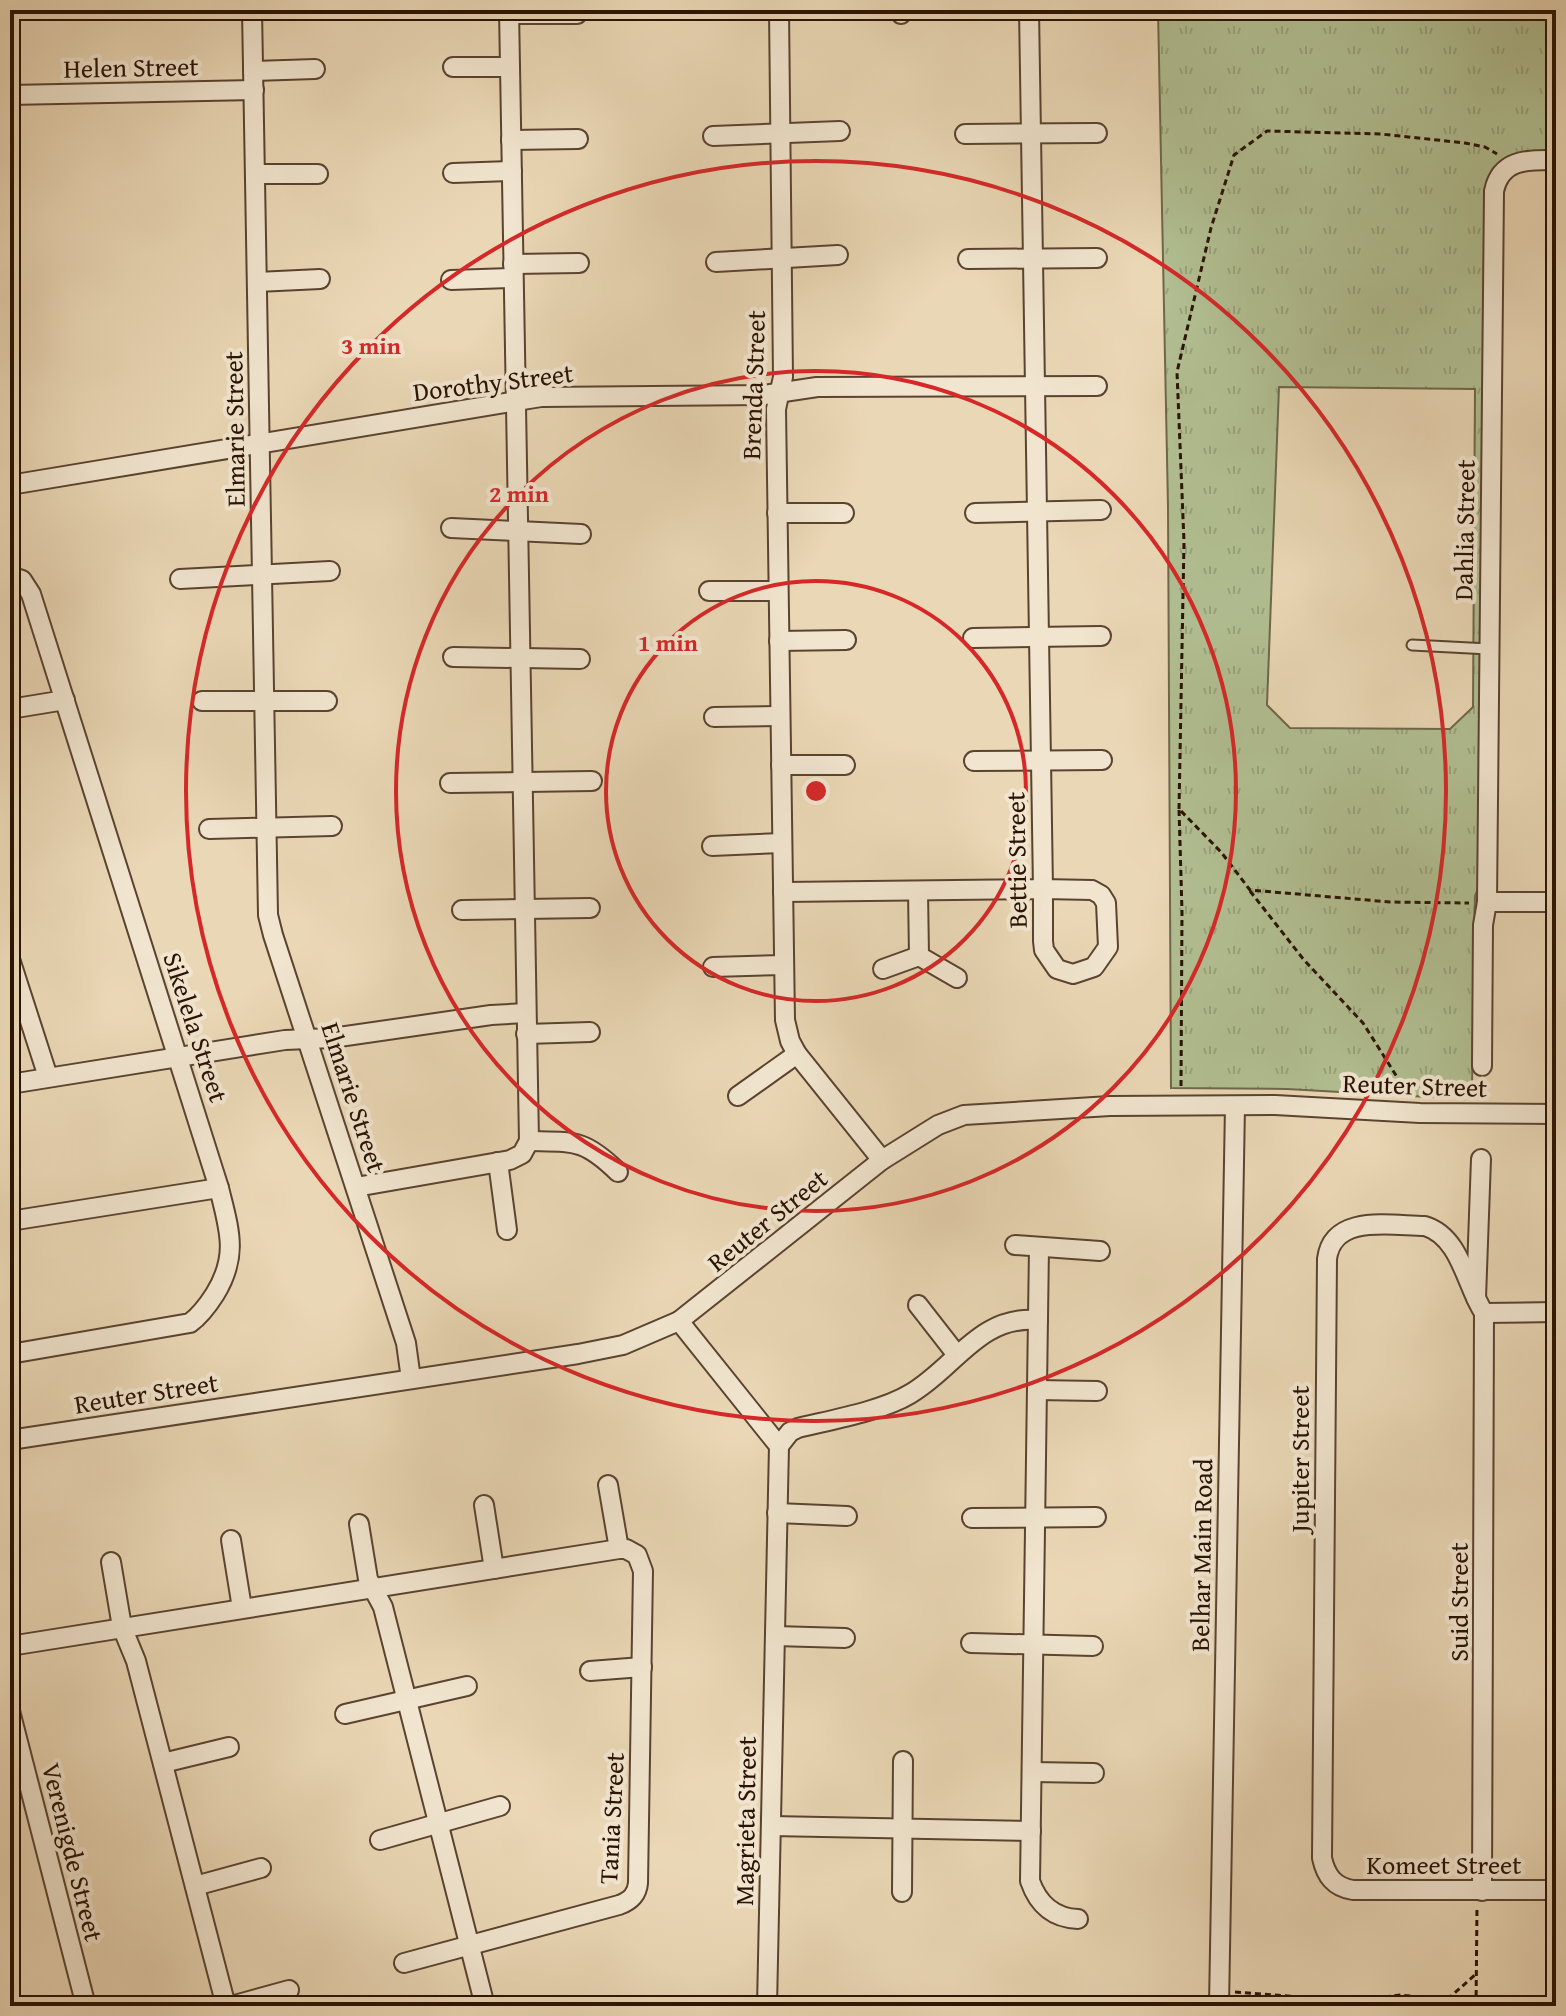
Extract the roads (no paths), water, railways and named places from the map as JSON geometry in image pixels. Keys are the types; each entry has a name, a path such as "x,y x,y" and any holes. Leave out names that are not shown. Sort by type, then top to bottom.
{"street":[{"name":"Elmarie Street","path":"252,10 270,924 406,1343 411,1379"},
{"name":"Brenda Street","path":"779,10 783,377 776,409 785,1020 797,1054 882,1160"},
{"name":"Bettie Street","path":"1029,10 1043,941 1048,959 1063,973 1089,970 1099,962 1108,947 1108,908 1104,898 1092,890 1043,889"},
{"path":"356,1187 516,1158 529,1141 509,12 577,14"},
{"path":"453,67 510,67"},
{"path":"253,80 315,69"},
{"name":"Helen Street","path":"10,95 253,80"},
{"path":"713,136 840,131"},
{"path":"965,134 1097,133"},
{"path":"511,140 578,139"},
{"name":"Dahlia Street","path":"1482,1066 1483,925 1487,902 1494,191 1500,175 1511,164 1528,160 1556,160"},
{"path":"453,173 512,171"},
{"path":"255,174 318,174"},
{"path":"716,262 838,255"},
{"path":"968,259 1097,258"},
{"path":"451,280 579,263"},
{"path":"257,282 320,279"},
{"path":"1035,386 1097,386"},
{"name":"Dorothy Street","path":"10,485 541,397 764,395 817,387 1035,386"},
{"path":"975,513 1101,510"},
{"path":"777,513 844,513"},
{"path":"451,528 581,534"},
{"path":"180,579 330,571"},
{"name":"Sikelela Street","path":"10,576 22,580 29,589 179,1059 219,1188 230,1237 230,1260 217,1290 196,1318 184,1325 10,1354"},
{"path":"709,591 778,591"},
{"path":"973,638 1101,636"},
{"path":"779,641 846,640"},
{"path":"453,657 580,659"},
{"path":"10,709 65,700"},
{"path":"202,701 327,701"},
{"path":"714,717 780,716"},
{"name":"Bettie Street","path":"974,761 1102,760"},
{"path":"781,765 845,765"},
{"path":"450,783 592,781"},
{"path":"209,829 332,826"},
{"path":"712,846 782,843"},
{"path":"783,892 1043,889"},
{"path":"918,891 919,956"},
{"path":"1487,902 1556,902"},
{"path":"462,910 590,908"},
{"path":"883,969 919,956 957,978"},
{"path":"10,959 48,1077"},
{"path":"713,967 784,965"},
{"path":"10,1084 285,1040 332,1038 491,1015 526,1013"},
{"path":"526,1034 590,1032"},
{"path":"738,1096 797,1054"},
{"name":"Reuter Street","path":"10,1440 602,1350 644,1338 679,1321 882,1160 938,1125 964,1115 1110,1106 1556,1114"},
{"name":"Belhar Main Road","path":"1219,1999 1235,1106"},
{"path":"529,1141 579,1142 598,1152 618,1172"},
{"name":"Suid Street","path":"1479,1891 1481,1159"},
{"path":"498,1162 507,1230"},
{"path":"10,1221 219,1188"},
{"name":"Jupiter Street","path":"1333,1882 1322,1858 1327,1259 1331,1244 1340,1232 1355,1226 1425,1226 1436,1229 1453,1248 1480,1307"},
{"path":"1015,1245 1100,1251"},
{"path":"1039,1247 1030,1881 1039,1900 1053,1913 1078,1919"},
{"path":"918,1305 957,1355"},
{"path":"1480,1307 1556,1312"},
{"path":"679,1321 779,1446 790,1432 798,1428 891,1403 910,1394 997,1326 1021,1319 1038,1320"},
{"path":"1037,1390 1097,1391"},
{"name":"Magrieta Street","path":"767,2006 779,1446"},
{"path":"10,1646 619,1549 608,1485"},
{"path":"484,1505 494,1569"},
{"path":"777,1513 847,1516"},
{"path":"972,1518 1096,1517"},
{"path":"359,1524 368,1579 383,1607 485,2006"},
{"path":"231,1540 242,1608"},
{"name":"Tania Street","path":"404,1963 626,1903 635,1893 638,1883 642,1565 632,1551 619,1549"},
{"path":"111,1562 122,1627 136,1661 229,2006 289,1990"},
{"path":"775,1636 845,1638"},
{"path":"971,1643 1093,1646"},
{"path":"590,1671 642,1667"},
{"path":"345,1714 467,1686"},
{"name":"Verenigde Street","path":"10,1711 86,2006"},
{"path":"163,1763 229,1747"},
{"path":"902,1892 903,1761"},
{"path":"1032,1772 1094,1773"},
{"path":"380,1840 500,1806"},
{"path":"771,1826 1031,1831"},
{"path":"195,1886 261,1868"},
{"name":"Komeet Street","path":"1333,1882 1353,1890 1556,1890"}],"lane":[{"path":"1412,645 1489,649"}]}
